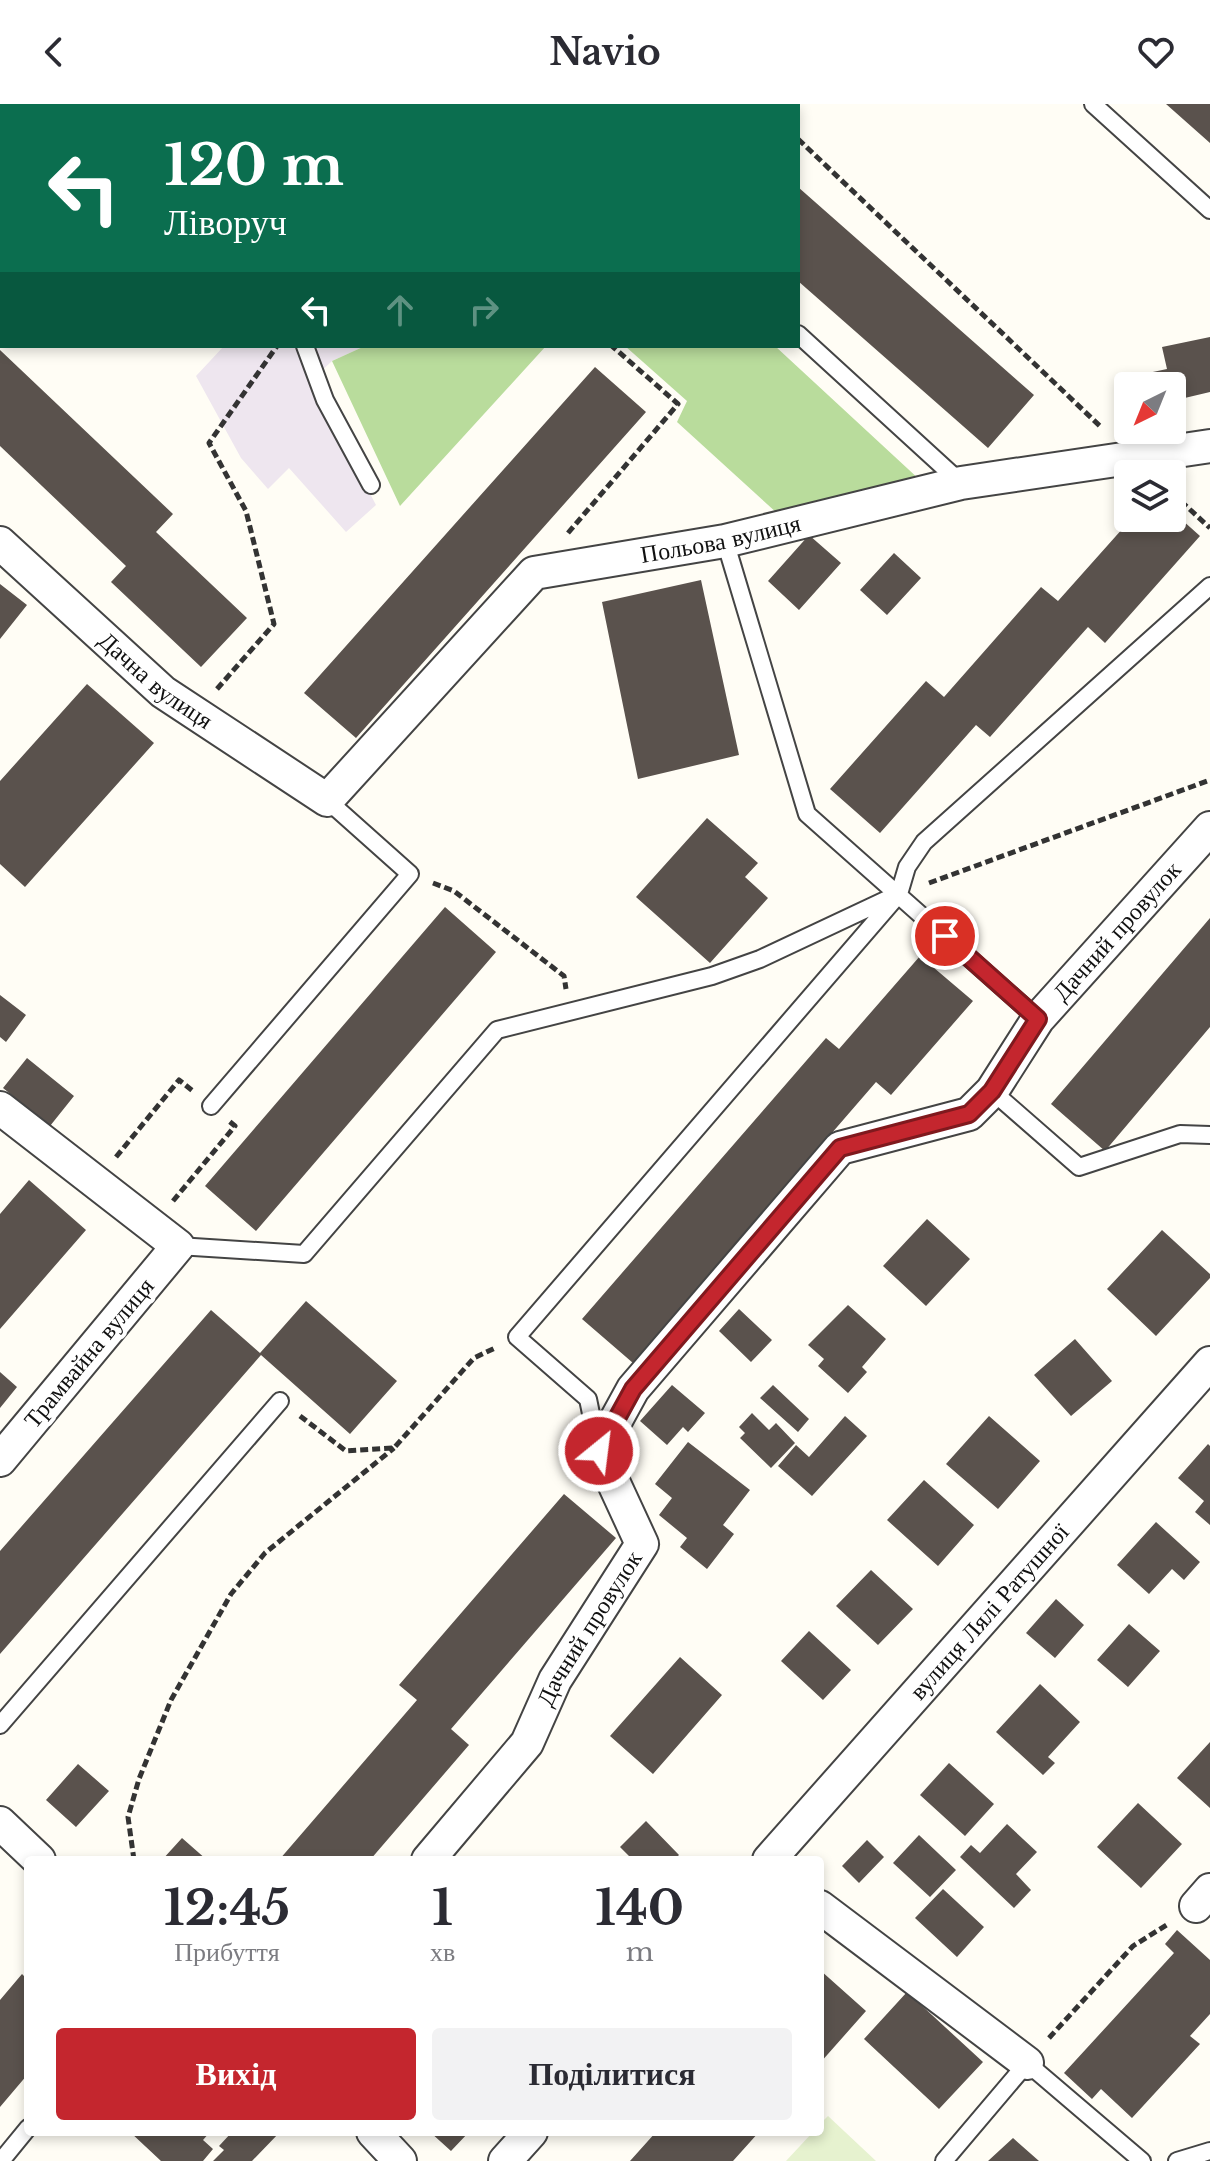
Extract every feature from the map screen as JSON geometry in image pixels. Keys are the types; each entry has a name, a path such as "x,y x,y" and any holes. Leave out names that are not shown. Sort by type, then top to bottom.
{"street":[{"name":"Польова вулиця","path":"534,573 725,541 961,483 1210,446"},
{"name":"Дачна вулиця","path":"0,543 163,692 327,800"},
{"path":"327,800 534,573"},
{"name":"Дачний провулок","path":"431,1856 527,1743 555,1680 642,1544 599,1451 633,1389 840,1148 969,1114 992,1091 1038,1019 1210,828"},
{"path":"0,1108 178,1246"},
{"name":"Трамвайна вулиця","path":"0,1460 178,1246"},
{"name":"вулиця Лялі Ратушної","path":"773,1856 1210,1363"},
{"path":"0,1823 35,1856"},
{"path":"824,1910 1027,2063"},
{"path":"377,2136 400,2161"},
{"path":"505,2161 527,2136"}],"lane":[{"path":"1093,104 1210,210"},
{"path":"800,336 961,483"},
{"path":"306,348 325,400 371,485"},
{"path":"725,541 807,814 1038,1019"},
{"path":"599,1451 588,1399 517,1337 899,894 907,867 924,842 1210,586"},
{"path":"211,1106 410,874 327,800"},
{"path":"178,1246 304,1254 497,1030 712,976 760,959 899,894"},
{"path":"992,1091 1079,1167 1180,1134 1210,1135"},
{"path":"0,1725 280,1401"},
{"path":"944,2161 1027,2063 1142,2161"},
{"path":"1,2161 24,2133"},
{"path":"1177,2161 1210,2151"}],"path":[{"path":"800,141 1133,457"},
{"path":"195,713 274,624 246,511 209,443 276,348"},
{"path":"534,573 678,404 614,348"},
{"path":"1186,506 1210,528"},
{"path":"899,894 1210,780"},
{"path":"410,874 454,891 564,976 570,1012"},
{"path":"95,1182 179,1080 235,1126 152,1227"},
{"path":"133,1856 128,1817 139,1779 171,1700 231,1594 265,1553 394,1448 474,1358 517,1337"},
{"path":"280,1401 346,1451 394,1448"},
{"path":"1027,2063 1133,1946 1203,1898"}],"shaded area":[{"path":"222,348 361,348 332,361 314,378 322,402 376,505 346,532 289,468 268,489 241,458 196,376"}],"green space":[{"path":"361,348 544,348 400,506 332,361"},
{"path":"627,348 777,348 921,481 778,514 677,422 687,401"},
{"path":"828,2116 876,2161 786,2161 809,2136 824,2136 824,2120"}],"building":[{"path":"1166,104 1210,104 1210,143"},
{"path":"800,189 1034,395 988,448 800,283"},
{"path":"1210,337 1210,392 1186,398 1186,372 1153,372 1167,369 1162,347"},
{"path":"0,350 173,514 156,532 247,618 201,667 111,582 126,566 0,446"},
{"path":"595,367 646,412 356,738 304,693"},
{"path":"1186,524 1200,536 1105,643 1088,627 990,737 976,725 880,833 830,789 926,681 944,697 1041,587 1058,601 1120,532 1186,532"},
{"path":"809,535 841,563 799,610 768,581"},
{"path":"894,553 921,578 887,615 860,590"},
{"path":"701,580 739,755 638,779 602,602"},
{"path":"0,584 27,605 0,639"},
{"path":"87,684 154,743 25,887 0,864 0,781"},
{"path":"707,818 758,863 745,877 768,898 710,963 636,897"},
{"path":"445,907 496,952 256,1231 205,1186"},
{"path":"1210,918 1210,1027 1105,1151 1051,1104"},
{"path":"920,956 973,1001 891,1095 876,1082 633,1363 582,1319 826,1038 839,1049"},
{"path":"0,995 26,1015 6,1042 0,1037"},
{"path":"27,1058 74,1096 50,1126 3,1088"},
{"path":"29,1180 86,1230 0,1329 0,1214"},
{"path":"927,1219 970,1259 926,1306 883,1266"},
{"path":"1162,1230 1210,1274 1210,1278 1156,1336 1107,1289"},
{"path":"306,1301 397,1381 350,1434 261,1355 0,1654 0,1551 211,1310 260,1353"},
{"path":"848,1305 886,1339 862,1367 867,1372 848,1393 818,1366 824,1359 808,1345"},
{"path":"739,1309 772,1340 751,1362 719,1331"},
{"path":"1075,1339 1112,1381 1071,1416 1034,1375"},
{"path":"0,1372 17,1387 0,1408"},
{"path":"672,1385 705,1413 688,1432 683,1427 667,1445 640,1421"},
{"path":"773,1385 809,1419 798,1432 760,1398"},
{"path":"752,1413 769,1430 776,1423 795,1443 771,1468 740,1438 745,1433 739,1427"},
{"path":"845,1416 867,1436 812,1496 778,1466 796,1445 809,1457"},
{"path":"989,1416 1040,1461 998,1509 946,1464"},
{"path":"688,1442 750,1490 723,1525 734,1534 707,1569 680,1547 687,1538 659,1515 672,1498 655,1484"},
{"path":"1208,1444 1210,1525 1195,1512 1204,1501 1178,1478"},
{"path":"924,1480 974,1525 938,1566 887,1520"},
{"path":"564,1494 616,1538 451,1729 469,1745 373,1856 282,1856 417,1700 399,1685"},
{"path":"1156,1522 1200,1562 1184,1580 1172,1569 1149,1594 1117,1565"},
{"path":"871,1570 913,1609 878,1645 836,1606"},
{"path":"1056,1599 1084,1625 1055,1658 1026,1633"},
{"path":"1129,1624 1160,1651 1128,1687 1097,1660"},
{"path":"809,1631 851,1670 823,1700 781,1661"},
{"path":"680,1657 722,1695 653,1774 610,1736"},
{"path":"1040,1684 1080,1722 1048,1757 1055,1763 1043,1775 996,1732"},
{"path":"1210,1742 1210,1808 1177,1778"},
{"path":"949,1763 994,1804 965,1836 920,1795"},
{"path":"78,1764 109,1791 76,1827 46,1800"},
{"path":"1138,1803 1182,1844 1141,1888 1097,1847"},
{"path":"646,1821 679,1855 629,1856 620,1847"},
{"path":"1007,1824 1037,1852 1016,1874 1031,1890 1014,1908 960,1857 971,1845 980,1853"},
{"path":"919,1835 956,1870 930,1897 893,1863"},
{"path":"182,1838 202,1856 166,1856"},
{"path":"867,1840 884,1857 859,1883 842,1866"},
{"path":"943,1889 984,1927 957,1957 915,1918"},
{"path":"1177,1930 1210,1960 1210,2014 1190,2036 1200,2044 1132,2118 1101,2089 1092,2099 1064,2073 1174,1953 1165,1944"},
{"path":"22,1974 24,2079 0,2107 0,2000"},
{"path":"824,1974 866,2011 824,2058"},
{"path":"907,1992 983,2062 939,2109 864,2039"},
{"path":"134,2136 206,2136 203,2140 213,2149 203,2161 161,2161"},
{"path":"228,2136 276,2136 252,2161 213,2161 224,2150 219,2146"},
{"path":"434,2136 465,2136 451,2151"},
{"path":"652,2136 755,2136 733,2161 630,2161"},
{"path":"1013,2138 1039,2161 988,2161"}],"route":[{"path":"599,1451 633,1389 840,1148 969,1114 992,1091 1038,1019 945,936"}]}
